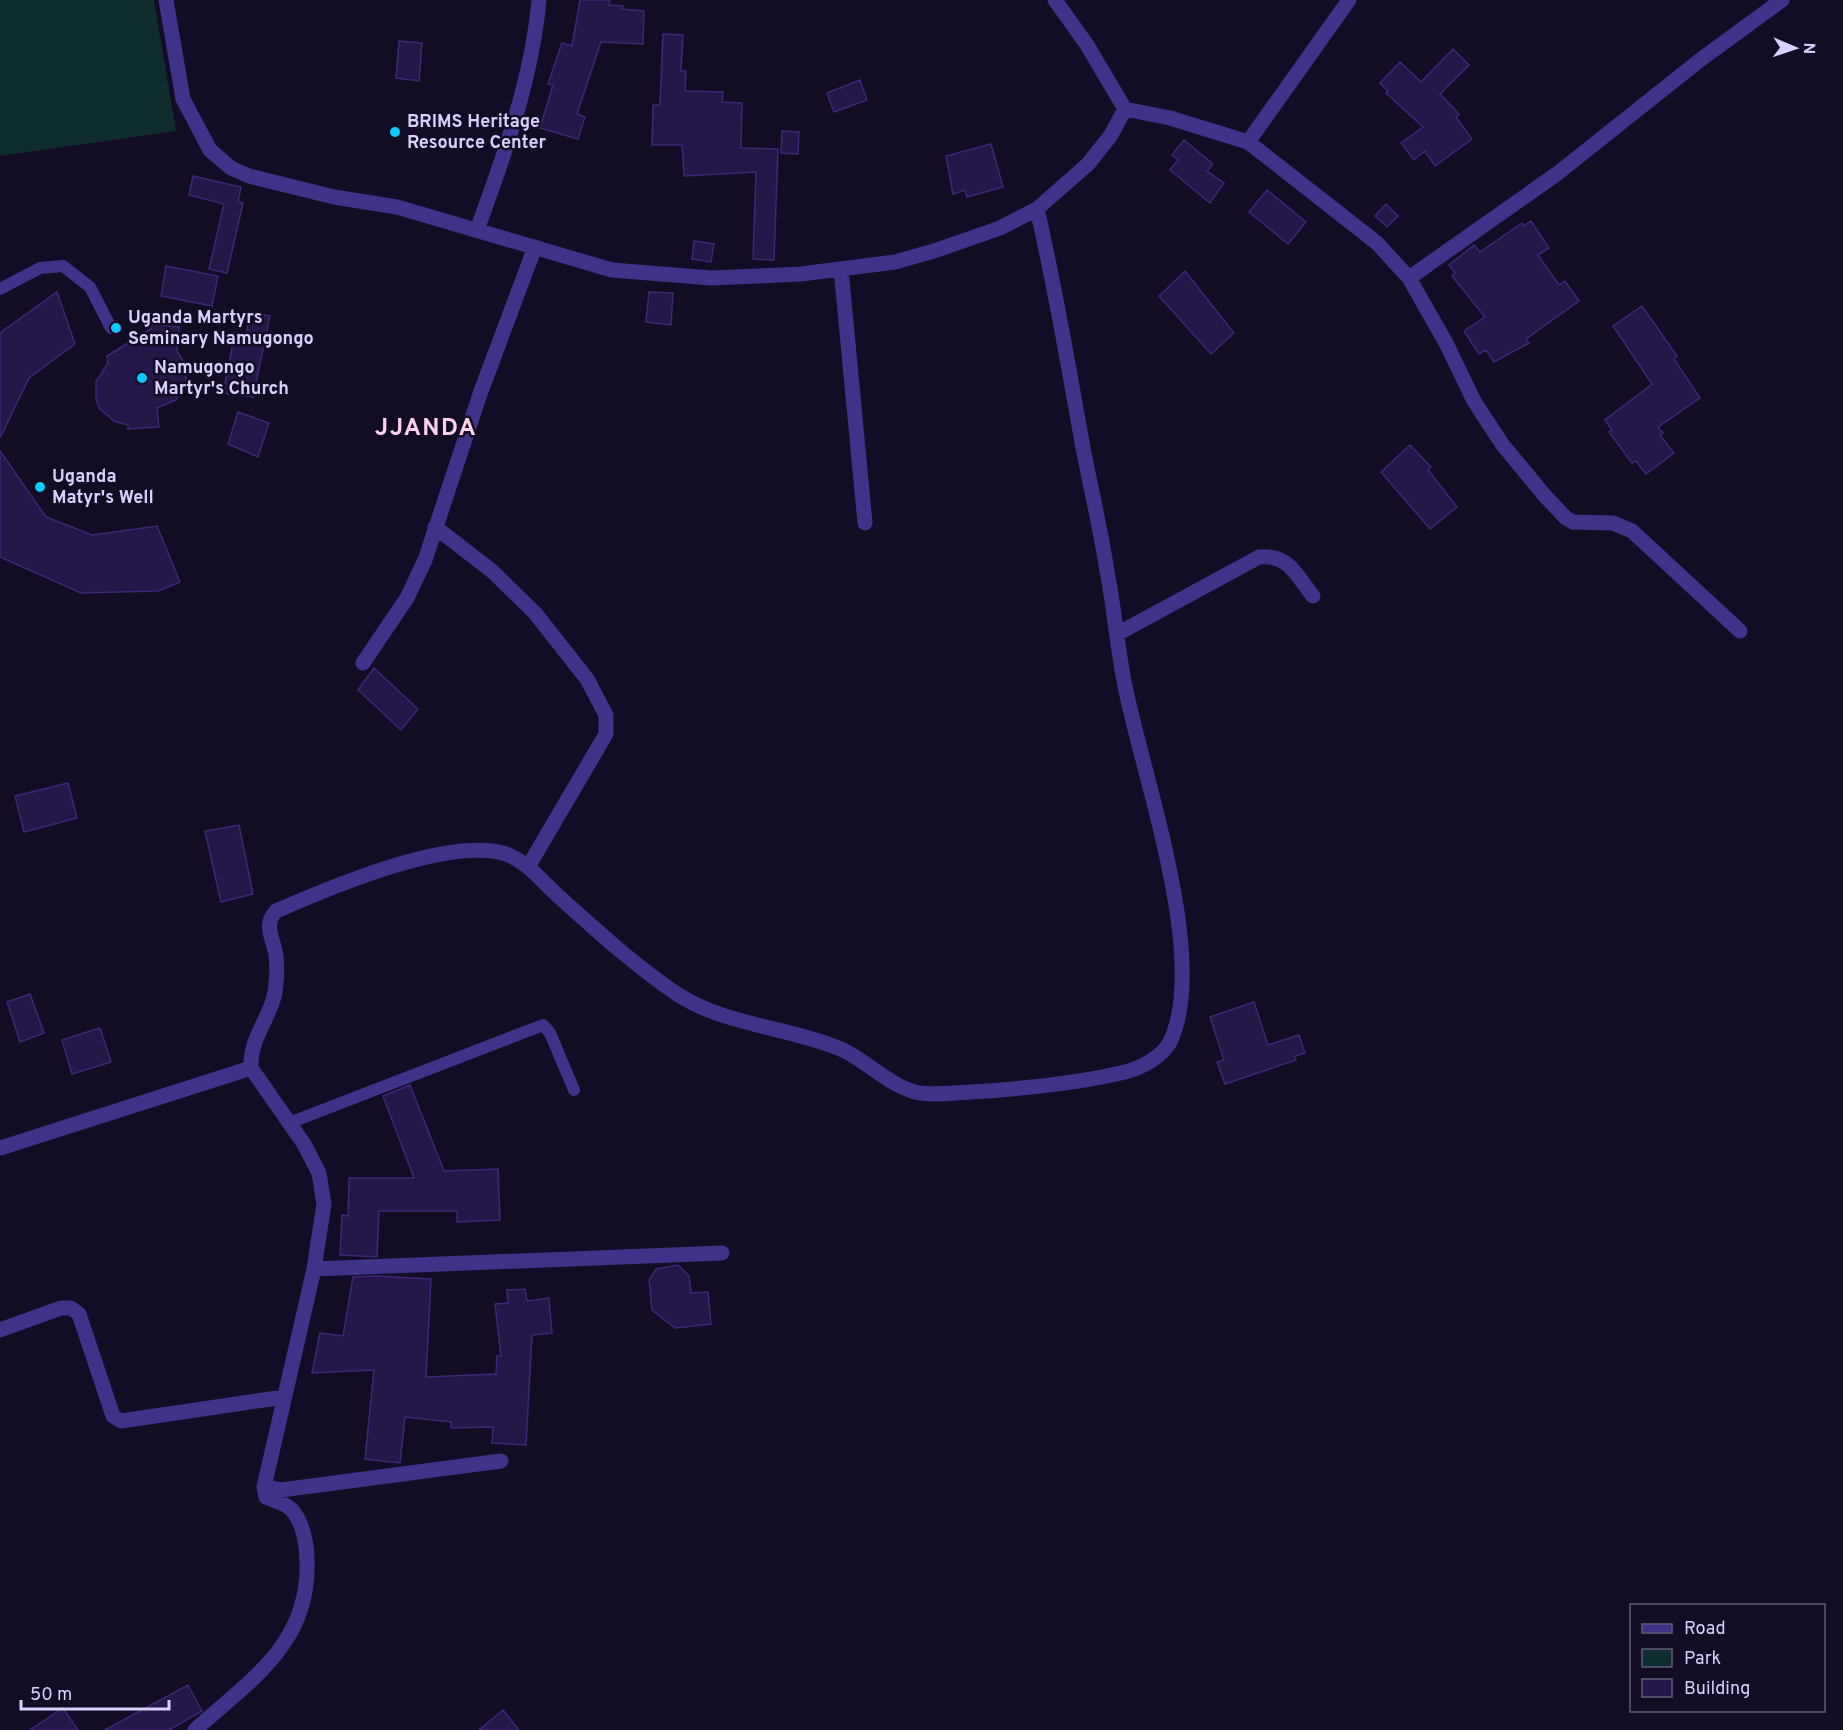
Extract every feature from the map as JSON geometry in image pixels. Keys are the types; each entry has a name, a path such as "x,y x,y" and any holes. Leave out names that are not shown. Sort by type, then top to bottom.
{"street":[{"path":"166,0 183,99 210,150 231,168 249,176 334,197 397,207 612,270 662,276 722,277 801,274 841,269 896,261 934,251 1000,228 1037,209 1088,164 1111,135 1125,109"},
{"path":"477,230 510,138 537,23 539,0"},
{"path":"1055,0 1087,45 1125,109 1170,118 1248,142 1377,243 1409,278 1446,343 1474,401 1502,444 1545,496 1573,522 1612,523 1632,531 1740,631"},
{"path":"1248,142 1349,0"},
{"path":"1409,278 1558,173 1700,60 1782,0"},
{"path":"195,1730 256,1676 288,1640 299,1621 308,1584 307,1553 302,1528 291,1509 266,1497 264,1487 314,1269 324,1204 323,1188 304,1144 251,1068 253,1044 272,1004 276,986 276,955 268,926 270,917 276,911 360,876 447,854 505,854 528,867 639,965 682,997 728,1016 844,1051 889,1080 915,1092 937,1094 1013,1090 1128,1071 1152,1060 1168,1047 1176,1023 1183,979 1180,934 1159,823 1124,682 1059,302 1037,209"},
{"path":"363,663 407,598 435,526 480,394 536,247"},
{"path":"841,269 865,523"},
{"path":"435,526 492,571 535,613 586,678 606,715 606,734 528,867"},
{"path":"1117,634 1259,557 1275,555 1286,562 1313,596"},
{"path":"0,1148 251,1068"},
{"path":"314,1269 722,1253"},
{"path":"0,1330 61,1308 71,1308 79,1314 113,1416 121,1420 284,1397"},
{"path":"264,1487 280,1490 501,1461"}],"lane":[{"path":"0,289 40,268 63,266 90,287 111,328"},
{"path":"289,1123 543,1025 550,1033 574,1090"}],"green space":[{"path":"0,0 154,0 176,131 0,156"}],"building":[{"path":"580,0 610,0 609,5 644,11 643,44 601,42 577,114 585,117 578,139 540,128 553,85 548,84 562,43 572,46"},
{"path":"663,34 683,35 681,71 686,71 685,91 723,92 722,102 742,103 741,148 778,149 774,260 753,259 756,172 684,176 682,145 652,145 653,105 660,105"},
{"path":"399,41 422,43 419,81 396,78"},
{"path":"1453,49 1469,65 1440,94 1459,114 1456,117 1472,139 1435,166 1425,151 1414,160 1401,143 1423,127 1386,93 1388,91 1380,83 1400,62 1421,82"},
{"path":"860,80 867,100 834,112 827,93"},
{"path":"782,131 799,132 798,154 781,153"},
{"path":"1184,140 1213,164 1207,171 1224,183 1210,203 1170,170 1178,160 1172,155"},
{"path":"991,144 1003,187 967,197 965,190 953,194 946,156"},
{"path":"193,176 241,187 238,202 243,203 227,273 209,269 224,204 189,195"},
{"path":"1267,190 1306,222 1288,244 1249,212"},
{"path":"1386,204 1398,216 1387,227 1375,216"},
{"path":"1531,221 1549,248 1538,255 1559,285 1565,281 1579,301 1526,339 1529,343 1494,362 1486,350 1479,354 1464,331 1485,317 1452,276 1455,273 1449,265 1474,245 1480,252 1522,223 1524,226"},
{"path":"694,241 714,244 711,262 692,259"},
{"path":"166,266 218,276 212,306 161,296"},
{"path":"1185,271 1234,333 1211,354 1159,296"},
{"path":"57,292 75,344 29,378 0,438 0,333"},
{"path":"649,292 673,293 671,325 646,322"},
{"path":"1642,306 1677,356 1674,359 1700,398 1658,427 1663,433 1660,435 1674,453 1646,474 1636,461 1632,463 1609,432 1612,430 1605,420 1652,384 1613,326"},
{"path":"250,312 270,316 253,397 223,393 235,333 246,334"},
{"name":"Namugongo Martyr's Church","path":"152,324 179,327 177,351 186,366 186,385 176,400 157,408 159,427 128,429 128,425 114,421 100,409 96,400 96,382 108,363 107,356 151,329"},
{"path":"238,412 269,423 258,457 228,444"},
{"path":"1410,445 1431,467 1428,470 1457,507 1430,529 1381,472"},
{"path":"0,451 46,517 92,535 157,526 180,582 158,591 81,593 0,557"},
{"path":"374,668 418,709 401,730 358,690"},
{"path":"68,783 77,818 24,832 15,796"},
{"path":"239,825 253,894 221,902 205,831"},
{"path":"30,994 44,1033 20,1042 7,1002"},
{"path":"1254,1002 1268,1045 1299,1035 1305,1053 1295,1056 1296,1060 1225,1084 1217,1062 1224,1060 1210,1017"},
{"path":"100,1028 111,1062 72,1074 62,1040"},
{"path":"410,1085 444,1171 498,1169 500,1220 457,1222 457,1211 379,1211 377,1257 340,1255 342,1215 348,1216 349,1178 414,1178 383,1096"},
{"path":"678,1265 689,1276 691,1293 708,1292 711,1324 675,1328 652,1310 649,1280 656,1269"},
{"path":"353,1277 431,1279 426,1377 496,1374 497,1356 501,1356 495,1304 508,1303 507,1290 525,1289 527,1301 549,1298 552,1333 532,1335 526,1445 492,1443 493,1427 451,1428 451,1422 405,1417 400,1463 365,1459 374,1370 312,1373 320,1333 343,1336"},
{"path":"188,1685 202,1711 169,1730 105,1730"},
{"path":"63,1708 78,1730 30,1730"},
{"path":"503,1710 519,1730 479,1730"}],"place":[{"name":"BRIMS Heritage Resource Center","path":"395,132"},
{"name":"Uganda Martyrs Seminary Namugongo","path":"116,328"},
{"name":"Namugongo Martyr's Church","path":"142,378"},
{"name":"Uganda Matyr's Well","path":"40,487"}],"district":[{"name":"JJANDA","path":"426,429"}]}
